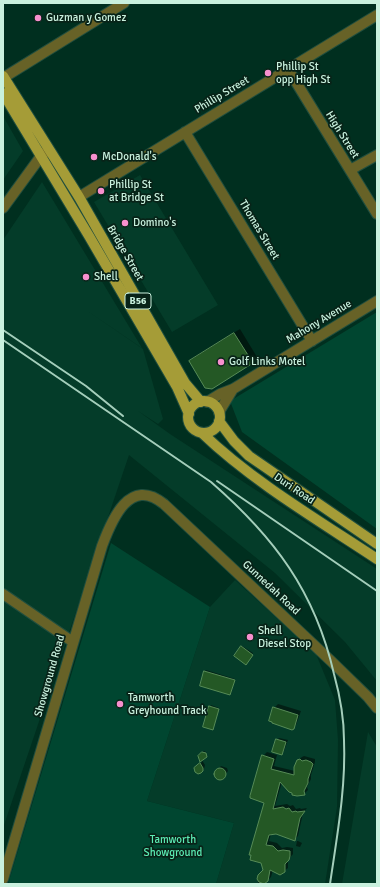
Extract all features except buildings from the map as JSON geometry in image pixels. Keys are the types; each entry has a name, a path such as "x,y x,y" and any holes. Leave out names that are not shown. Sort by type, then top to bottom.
{"main road":[{"name":"Bridge Street","path":"3,78 79,197 186,383 204,402"},
{"name":"Bridge Street","path":"3,93 177,387 189,414"},
{"name":"Bridge Street","path":"79,197 77,201 79,212 89,236"},
{"path":"189,414 194,406 204,402"},
{"name":"B56","path":"204,402 214,406 219,417"},
{"name":"B56","path":"189,414 190,424 197,431 202,433"},
{"path":"202,433 211,432 215,429 219,417"},
{"name":"Duri Road","path":"219,417 234,440 249,456 377,544"},
{"name":"Duri Road","path":"202,433 220,451 247,471 377,558"}],"street":[{"path":"3,78 124,3"},
{"name":"Phillip Street","path":"79,197 377,14"},
{"name":"High Street","path":"288,69 377,214"},
{"name":"Thomas Street","path":"185,132 312,341"},
{"path":"3,208 41,156 49,149"},
{"path":"350,170 377,155"},
{"name":"Mahony Avenue","path":"204,402 233,389 377,301"},
{"name":"Mahony Avenue","path":"219,417 233,389"},
{"name":"Showground Road","path":"3,879 102,546 112,521 123,505 135,496 142,494"},
{"name":"Gunnedah Road","path":"142,494 150,495 164,504 331,661 368,697 377,708"},
{"path":"3,594 73,642"}],"shaded area":[{"path":"3,116 23,151 3,180"},
{"path":"140,175 218,305 172,332 94,202"},
{"path":"42,182 142,348 83,308 143,349 163,419 158,424 138,411 170,434 377,569 377,681 345,642 275,573 129,455 3,828 3,240"},
{"path":"235,580 316,654 335,700 338,740 337,807 325,884 216,884 234,823 147,801 210,607"},
{"path":"368,732 377,747 377,884 342,884"}],"green space":[{"path":"377,312 377,529 242,432 230,401"},
{"name":"Tamworth Greyhound Track","path":"111,543 210,607 147,801 234,823 216,884 8,884"}],"railway":[{"path":"3,330 86,386 123,416"},
{"path":"3,340 211,482 234,503 273,545 303,591 316,617 326,644 338,690 344,731 344,776 330,884"},
{"path":"217,481 377,591"}],"place":[{"name":"Guzman y Gomez","path":"38,18"},
{"name":"Phillip St opp High St","path":"268,73"},
{"name":"McDonald's","path":"94,157"},
{"name":"Phillip St at Bridge St","path":"101,191"},
{"name":"Domino's","path":"125,223"},
{"name":"Shell","path":"86,277"},
{"name":"Golf Links Motel","path":"221,362"},
{"name":"Shell Diesel Stop","path":"250,637"},
{"name":"Tamworth Greyhound Track","path":"120,704"}],"park label":[{"name":"Tamworth Showground","path":"173,846"}]}
